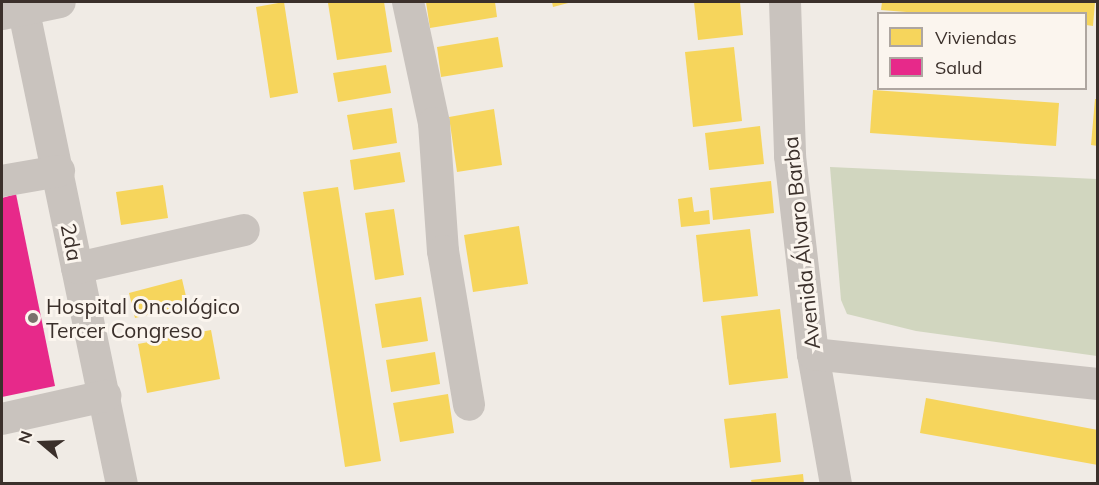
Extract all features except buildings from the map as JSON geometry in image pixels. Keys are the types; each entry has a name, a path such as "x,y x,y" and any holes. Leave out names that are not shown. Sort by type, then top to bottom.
{"street":[{"path":"16,8 60,2"},
{"path":"408,2 434,123 443,251 469,405"},
{"name":"Avenida Álvaro Barba","path":"785,2 790,156 813,354 836,483"},
{"name":"2da","path":"16,8 59,171 122,483"},
{"path":"2,181 59,171"},
{"path":"77,268 244,230"},
{"path":"813,354 1098,384"},
{"path":"2,418 105,396"}],"green space":[{"path":"830,167 1097,179 1097,356 916,331 847,314 841,300"}],"place":[{"name":"Hospital Oncológico Tercer Congreso","path":"33,318"}]}
